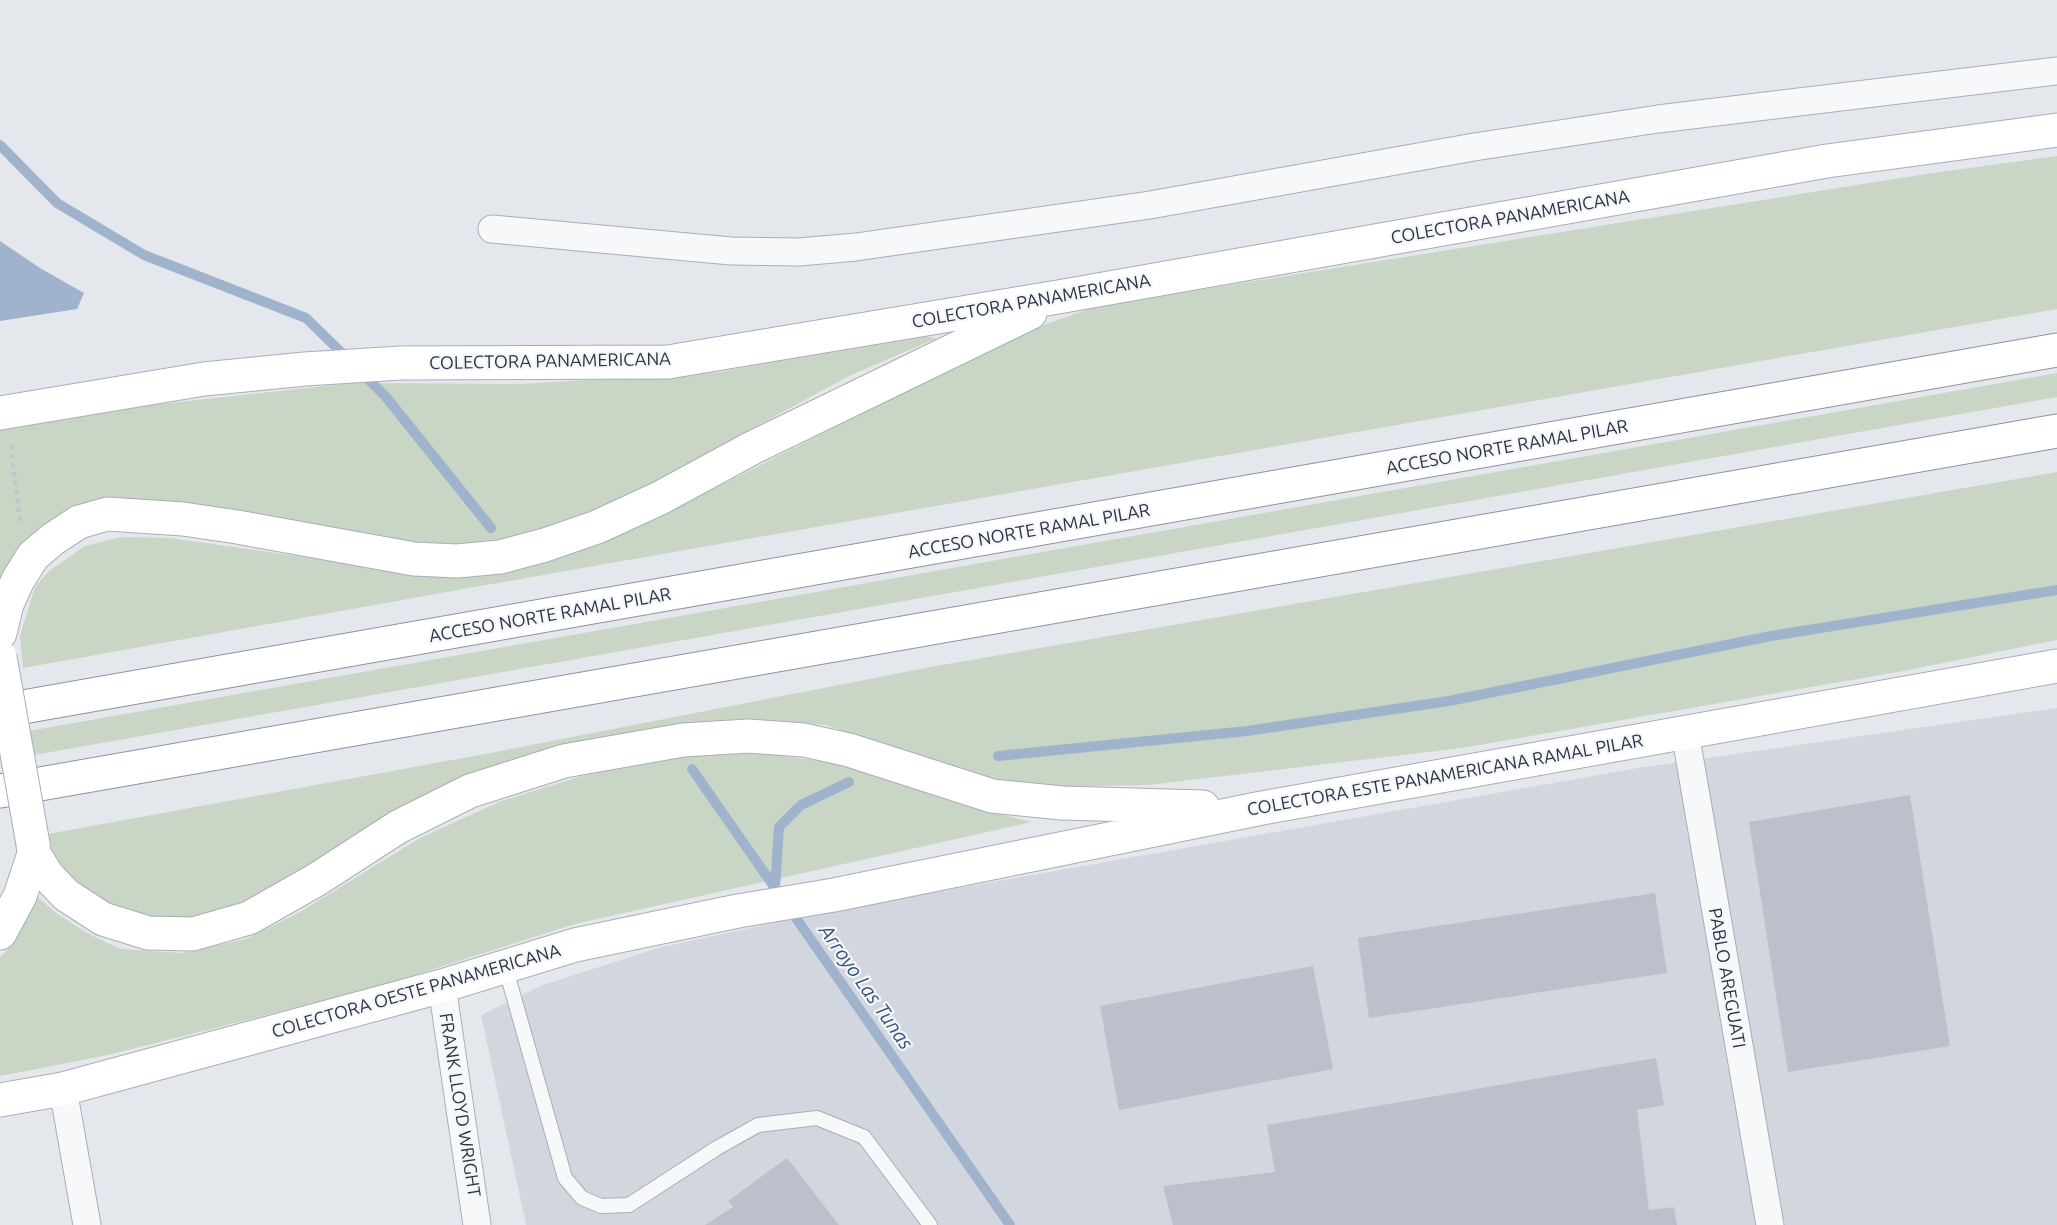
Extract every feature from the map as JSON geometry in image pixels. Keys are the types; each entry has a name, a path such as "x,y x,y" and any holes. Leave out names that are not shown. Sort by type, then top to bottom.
{"main road":[{"name":"COLECTORA PANAMERICANA","path":"5,424 204,379 304,369 401,363 668,362 1065,296 1827,161 2057,130"},
{"path":"0,633 7,604 33,556 79,522 107,514 171,518 237,527 414,559 457,561 500,557 597,527 660,498 752,448 1065,296"},
{"name":"ACCESO NORTE RAMAL PILAR","path":"0,711 2057,350"},
{"path":"0,791 2057,431"},
{"path":"0,657 34,849 47,875 66,896 103,919 148,933 193,934 249,918 316,880 398,826 470,791 564,761 683,740 748,736 804,740 849,750 992,796 1062,803 1262,808"},
{"name":"COLECTORA ESTE PANAMERICANA RAMAL PILAR","path":"834,895 1262,808 2057,666"},
{"path":"0,933 20,896 34,849"},
{"name":"COLECTORA OESTE PANAMERICANA","path":"0,1100 63,1089 441,986 575,945 738,911 834,895"}],"street":[{"path":"492,229 731,252 799,252 1150,205 1474,147 1647,121 2057,71"},
{"name":"PABLO AREGUATI","path":"1685,732 1770,1225"},
{"name":"FRANK LLOYD WRIGHT","path":"441,986 477,1225"},
{"path":"63,1089 87,1225"}],"lane":[{"path":"505,966 565,1178 582,1198 602,1206 629,1205 717,1148 758,1125 817,1118 864,1137 930,1225"}],"path":[{"path":"5,424 21,524"}],"shaded area":[{"path":"2057,708 2057,1225 526,1225 481,1015 543,985 658,948 828,911 1638,768"}],"green space":[{"path":"2057,156 2057,309 23,668 20,636 35,587 49,571 85,546 121,537 170,538 439,576 497,574 565,555 652,520 962,363 1044,325 1097,306 1926,174"},
{"path":"907,335 937,338 849,376 602,510 543,531 472,549 412,544 124,503 0,590 0,426 51,416 352,383 521,384 720,372"},
{"path":"2057,373 2057,397 0,761 0,736"},
{"path":"2057,472 2057,640 1903,671 1462,748 1148,785 1035,787 985,776 888,748 826,725 768,720 719,722 620,737 256,903 213,916 164,921 86,898 49,855 48,834 485,754 936,666"},
{"path":"747,751 843,764 960,804 1032,822 575,924 377,987 108,1055 0,1076 0,957 8,949 34,894 56,913 87,933 120,949 183,953 246,939 300,912 420,838 501,801 589,774 701,753"}],"water":[{"path":"0,241 40,268 84,293 77,309 0,321"}],"building":[{"path":"1910,795 1950,1046 1788,1072 1749,822"},
{"path":"1655,893 1667,973 1369,1018 1358,938"},
{"path":"1313,966 1333,1069 1119,1110 1100,1006"},
{"path":"1656,1058 1664,1105 1637,1110 1649,1210 1674,1207 1677,1225 1173,1225 1163,1186 1275,1172 1267,1125"},
{"path":"787,1158 839,1225 705,1225 733,1207 728,1201"}],"waterway":[{"path":"0,145 57,203 144,255 306,318 349,360"},
{"path":"360,371 386,397 491,528"},
{"path":"998,756 1247,731 1449,701 1771,636 2057,590"},
{"name":"Arroyo Las Tunas","path":"692,769 1010,1225"},
{"path":"775,888 779,827 801,805 849,782"}]}
